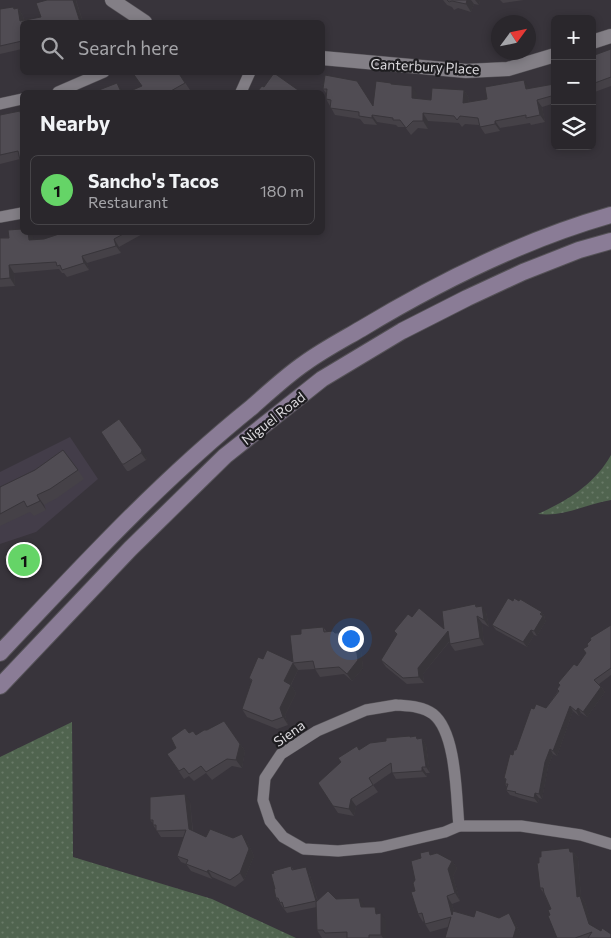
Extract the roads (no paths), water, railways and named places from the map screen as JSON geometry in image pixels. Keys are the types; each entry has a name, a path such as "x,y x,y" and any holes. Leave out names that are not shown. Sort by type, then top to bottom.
{"main road":[{"name":"Niguel Road","path":"0,653 112,534 208,443 305,363 400,306 465,273 576,225 611,215"},
{"name":"Niguel Road","path":"0,686 130,549 225,456 322,379 402,331 467,298 523,272 579,250 611,241"},
{"path":"112,534 130,549"}],"street":[{"path":"112,0 142,20"},
{"path":"596,41 611,36"},
{"name":"Canterbury Place","path":"325,58 466,71 508,69 551,56"},
{"path":"63,90 97,75"},
{"path":"241,90 248,75"},
{"path":"0,104 20,100"},
{"path":"0,216 20,213"},
{"name":"Siena","path":"459,826 451,748 444,728 434,715 420,708 396,705 366,710 317,731 281,754 265,778 263,800 270,821 283,837 304,849 338,851 381,847 445,832 459,826 521,826 581,835 611,844"}],"place":[{"name":"Sancho's Tacos","path":"24,560"}]}
